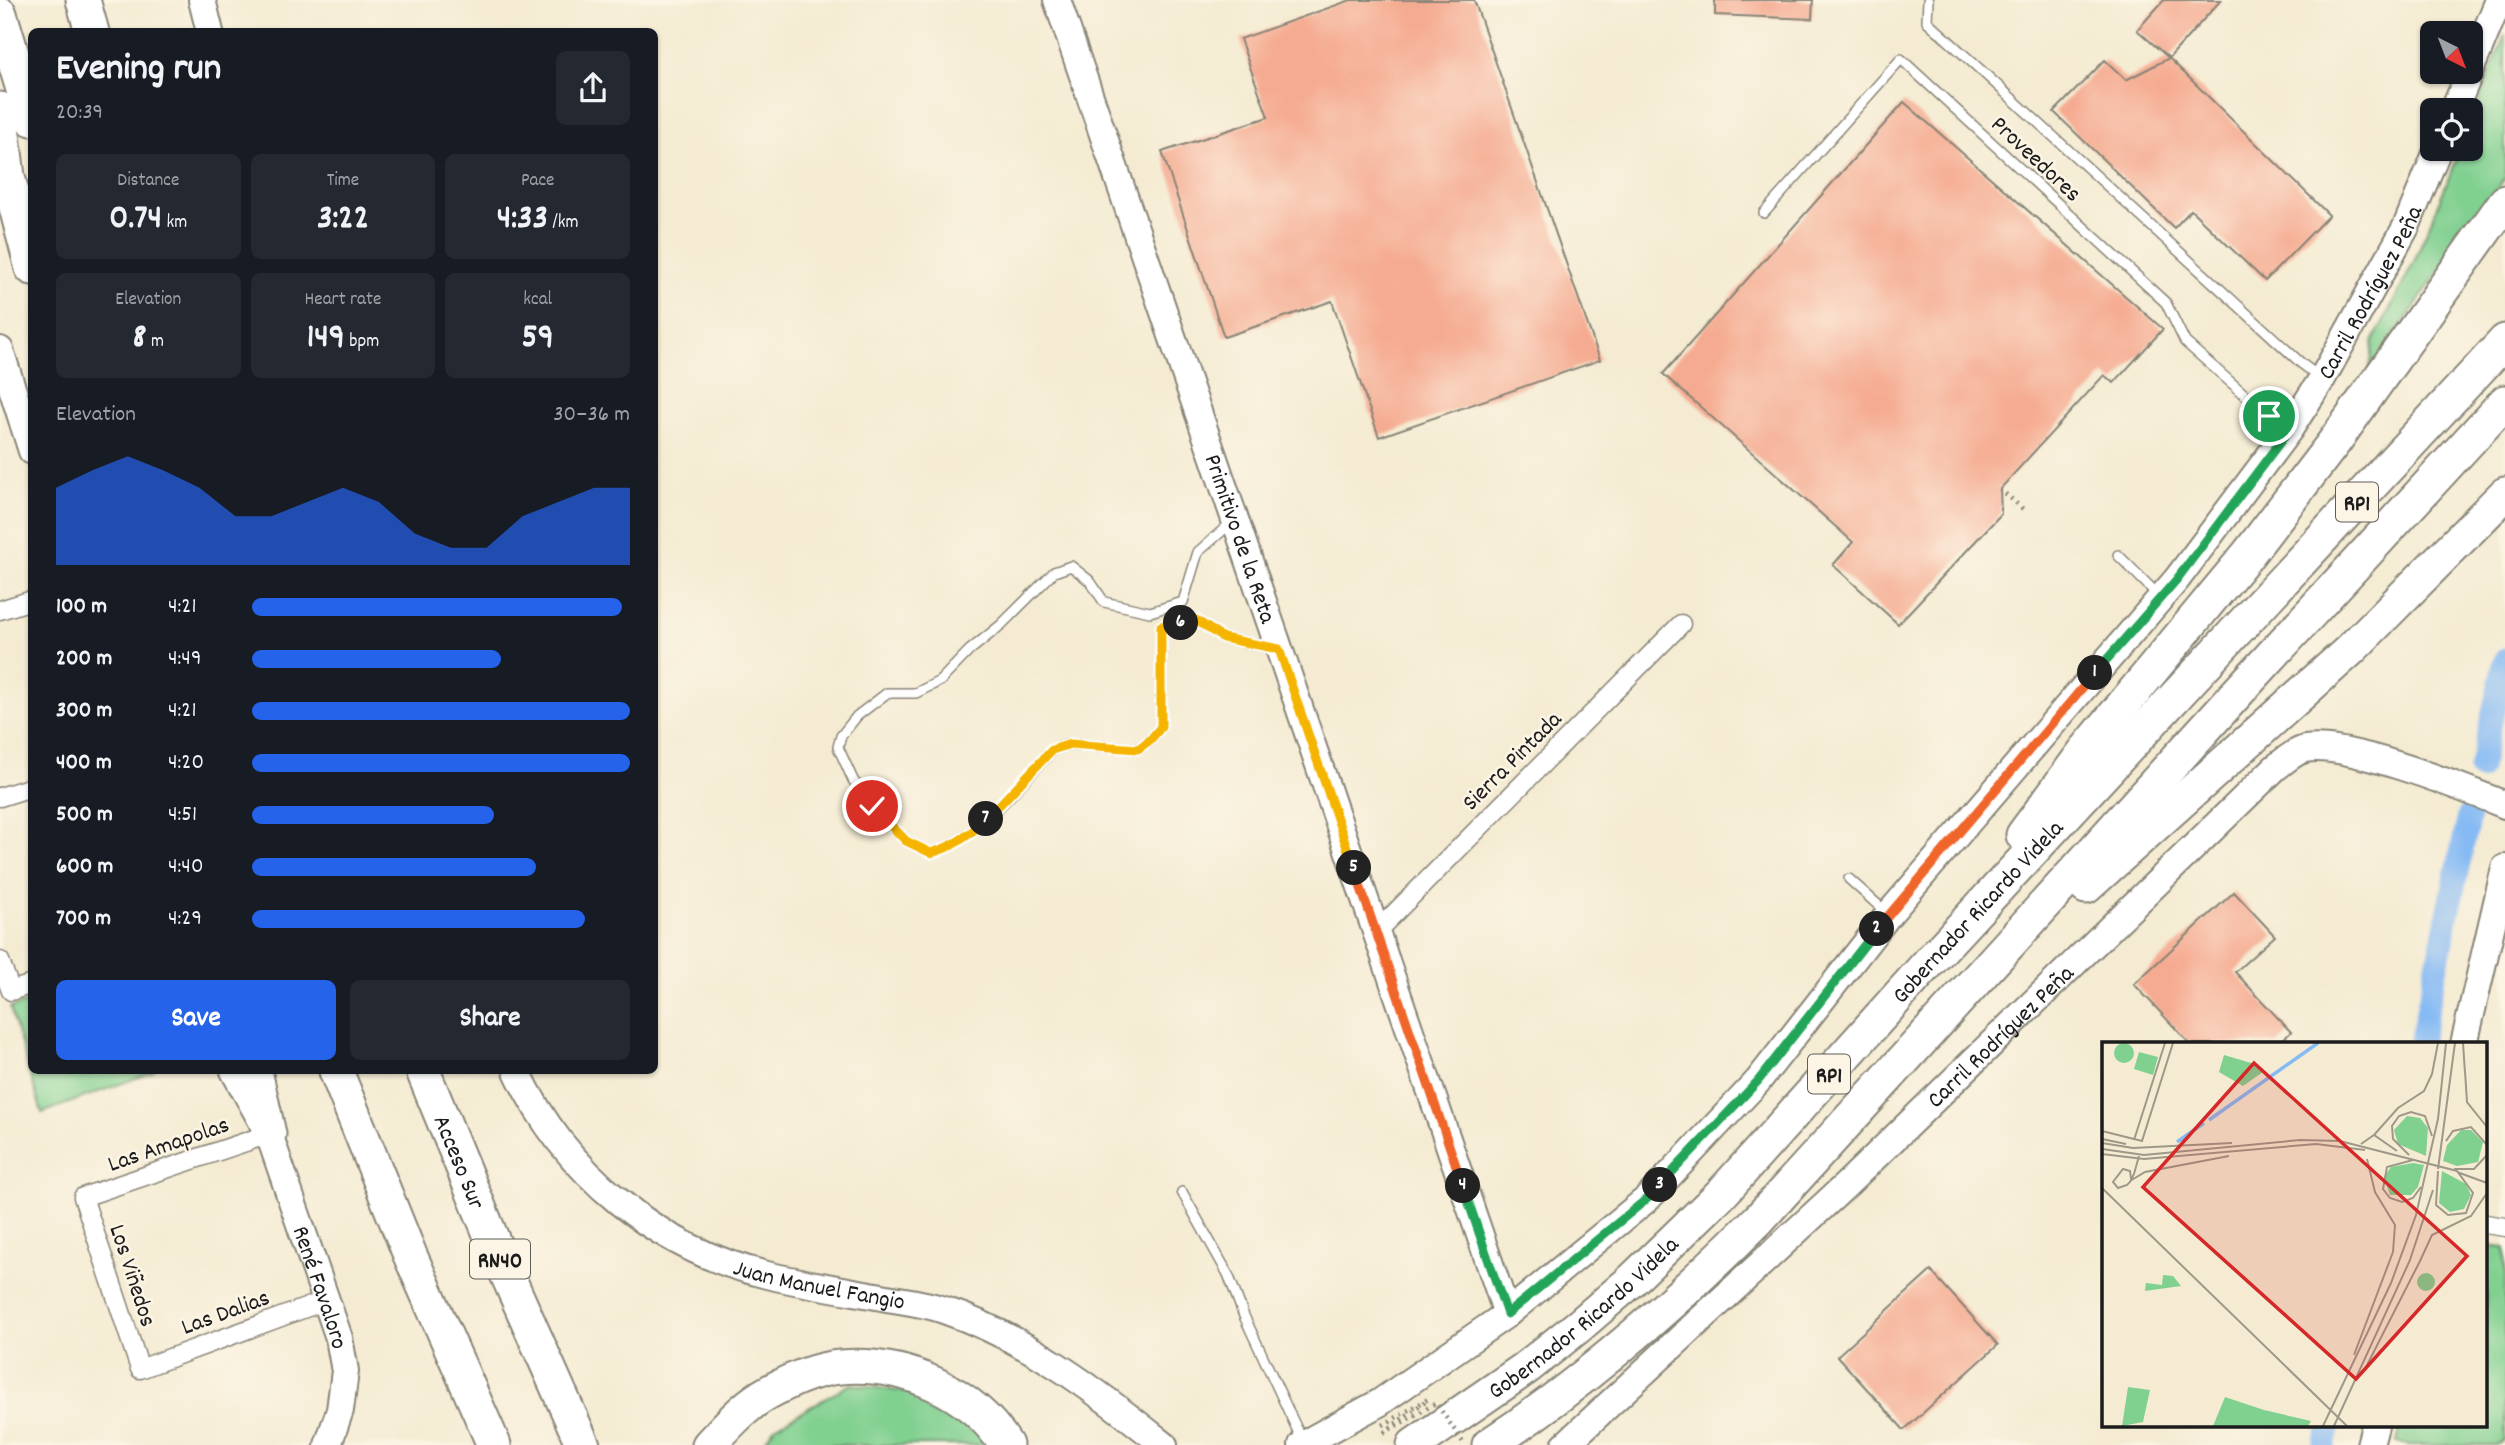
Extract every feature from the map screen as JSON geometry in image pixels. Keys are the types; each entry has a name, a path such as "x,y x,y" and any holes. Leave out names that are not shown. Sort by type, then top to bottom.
{"highway":[{"path":"0,14 28,105"},
{"path":"0,109 8,177 28,253"},
{"path":"1931,960 2085,751 2249,553 2335,441 2505,202"},
{"name":"Gobernador Ricardo Videla","path":"1414,1445 1527,1368 1580,1325 1631,1281 1723,1192 1931,960 2505,341"},
{"name":"Gobernador Ricardo Videla","path":"1489,1445 1548,1405 1605,1360 1712,1267 1759,1219 2505,402"},
{"path":"1966,992 2350,650 2505,494"},
{"path":"256,1074 269,1134"},
{"path":"337,1074 410,1255 494,1445"},
{"name":"Acceso Sur","path":"424,1074 502,1263 583,1445"},
{"path":"709,1445 740,1412 768,1392 810,1373 840,1367 870,1367 904,1372 937,1384 969,1404 999,1432 1006,1445"}],"street":[{"path":"202,0 209,28"},
{"name":"Primitivo de la Reta","path":"1057,0 1507,1314"},
{"path":"2483,39 2499,0"},
{"name":"Carril Rodríguez Peña","path":"1303,1445 1379,1402 1507,1314 1648,1198 1758,1081 1888,914 2177,579 2289,430 2322,379 2406,227 2433,161"},
{"path":"0,350 8,401 28,443"},
{"path":"0,610 28,601"},
{"name":"Sierra Pintada","path":"1376,932 1681,624"},
{"name":"Carril Rodríguez Peña","path":"1565,1445 1846,1185 2275,768 2301,750 2325,747 2349,751 2505,805"},
{"path":"0,797 28,788"},
{"path":"2464,1042 2505,869"},
{"path":"0,961 11,991 28,985"},
{"name":"René Favaloro","path":"236,1074 269,1134 327,1300 345,1371 340,1410 328,1445"},
{"name":"Juan Manuel Fangio","path":"519,1074 549,1125 579,1164 615,1200 676,1241 765,1275 912,1302 942,1309 972,1321 1020,1344 1066,1371 1164,1445"},
{"name":"Las Amapolas","path":"83,1197 269,1134"},
{"name":"Los Viñedos","path":"83,1197 140,1369"},
{"name":"Las Dalias","path":"140,1369 327,1300"},
{"path":"2370,1445 2374,1428"}],"lane":[{"path":"1928,0 1927,21 2302,365 2322,379"},
{"name":"Proveedores","path":"1764,213 1901,60 2166,303 2185,342 2269,416 2289,430"},
{"path":"1235,519 1198,552 1184,602 1150,612 1104,602 1090,581 1071,566 1054,572 940,681 916,693 887,693 857,716 841,736 838,747 853,780 872,806 906,841 931,853 948,848 975,830 1052,750 1070,744 1138,749 1150,740 1161,727 1161,626 1196,620 1223,638 1279,649"},
{"path":"2118,555 2161,597"},
{"path":"1849,879 1888,914"},
{"path":"1182,1192 1228,1274 1244,1316 1303,1445"}],"path":[{"path":"2000,489 2024,510"},
{"path":"1383,1425 1428,1399 1382,1434 1436,1403 1465,1445"}],"green space":[{"path":"2505,34 2505,178 2370,370 2373,342 2413,264 2456,161 2483,161 2483,98 2480,98"},
{"path":"28,1002 28,1067 10,1008"},
{"path":"30,1074 147,1074 42,1113"},
{"path":"2488,1245 2505,1247 2505,1441 2496,1445 2407,1445 2397,1442 2400,1428 2488,1428"},
{"path":"851,1384 926,1395 971,1425 986,1445 762,1445 775,1427"}],"building":[{"path":"1351,0 1474,0 1600,360 1379,437 1332,301 1224,337 1162,152 1268,117 1240,39"},
{"path":"1715,0 1813,0 1812,19 1715,15"},
{"path":"2164,0 2221,0 2169,58 2137,30"},
{"path":"2169,58 2329,215 2265,281 2191,210 2174,228 2054,112 2105,60 2126,80"},
{"path":"1904,102 2163,329 2114,383 2104,375 2000,489 2001,514 1898,624 1833,565 1853,542 1663,374"},
{"path":"2234,892 2275,936 2235,972 2291,1032 2280,1042 2188,1042 2134,984"},
{"path":"1931,1271 1998,1345 1904,1430 1837,1356"}],"waterway":[{"path":"2480,769 2505,660"},
{"path":"2420,1042 2469,816"},
{"path":"2324,1445 2328,1428"}],"route":[{"path":"872,806 906,841 931,853 948,848 975,830 1052,750 1070,744 1138,749 1150,740 1161,727 1161,626 1196,620 1223,638 1279,649 1507,1314 1648,1198 1758,1081 1888,914 2177,579 2289,430 2269,416"}]}
